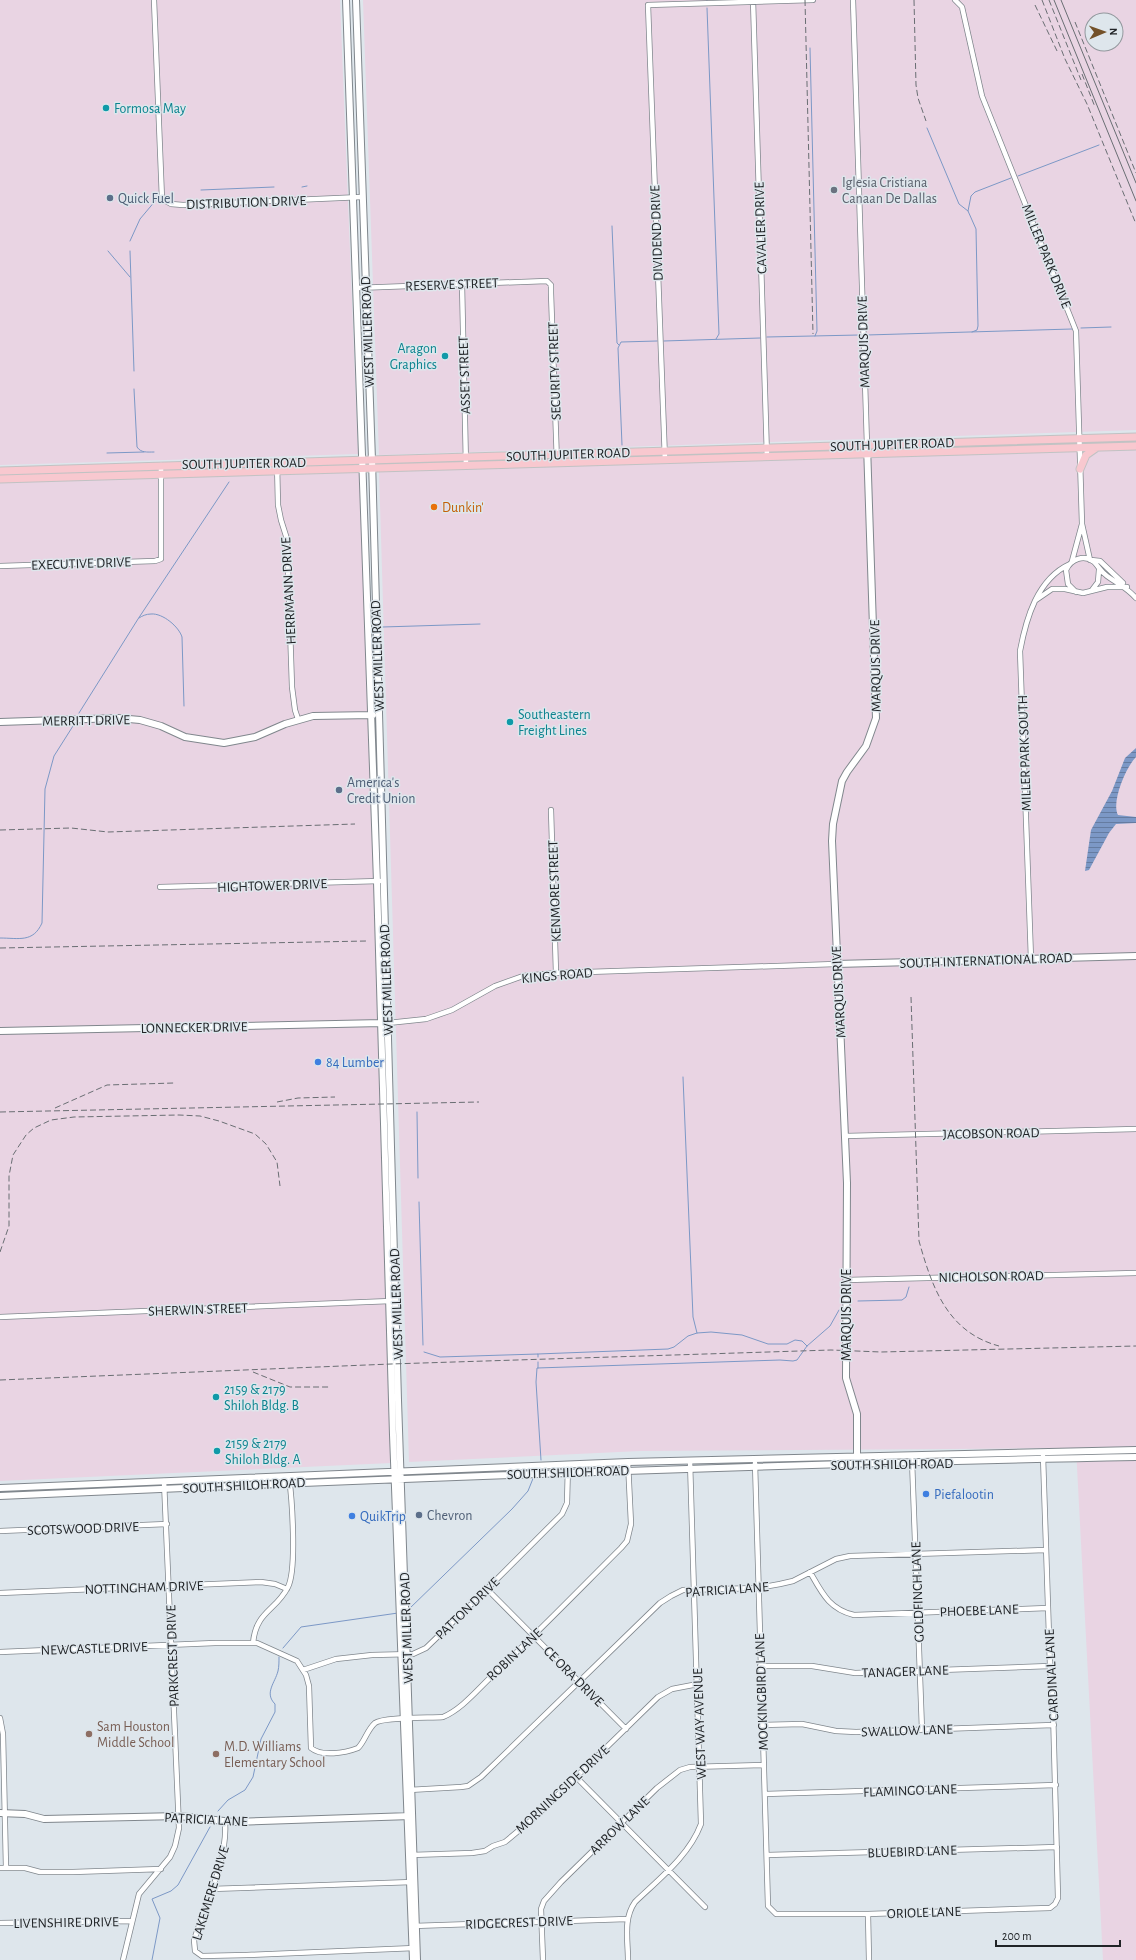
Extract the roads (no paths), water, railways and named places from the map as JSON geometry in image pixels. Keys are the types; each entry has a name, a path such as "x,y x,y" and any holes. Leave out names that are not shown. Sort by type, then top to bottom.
{"main road":[{"name":"WEST MILLER ROAD","path":"346,0 371,715 388,1023 402,1475 405,1654 411,1855 415,1948 417,1960"},
{"name":"WEST MILLER ROAD","path":"356,0 372,460 379,715 380,1024 394,1475 405,1654"},
{"path":"347,17 356,16"},
{"path":"359,352 368,352"},
{"name":"SOUTH JUPITER ROAD","path":"0,471 557,453 1136,437"},
{"path":"973,442 974,451"},
{"name":"MARQUIS DRIVE","path":"857,1464 857,1414 846,1378 847,1183 832,878 832,824 842,781 866,746 876,718 867,445"},
{"name":"SOUTH JUPITER ROAD","path":"0,480 1136,446"},
{"path":"1080,469 1086,455 1097,448"},
{"path":"714,449 714,459"},
{"path":"611,452 612,462"},
{"path":"97,467 97,476"},
{"name":"MERRITT DRIVE","path":"0,722 72,721 118,718 140,720 154,723 185,737 224,743 255,737 298,719 312,716 379,715"},
{"name":"SOUTH INTERNATIONAL ROAD","path":"836,964 1136,956"},
{"name":"LONNECKER DRIVE","path":"0,1031 388,1023"},
{"name":"SOUTH SHILOH ROAD","path":"0,1496 165,1489 289,1480 394,1475 912,1463 1136,1450"},
{"name":"SOUTH SHILOH ROAD","path":"402,1475 628,1462 857,1456 912,1455 1136,1458"},
{"name":"SOUTH SHILOH ROAD","path":"0,1488 164,1481 289,1480"},
{"name":"PATRICIA LANE","path":"2,1813 25,1814 44,1820 179,1816 225,1822 410,1816"},
{"name":"WEST MILLER ROAD","path":"413,1960 415,1948"}],"street":[{"name":"DISTRIBUTION DRIVE","path":"154,0 162,199 171,204 183,205 362,197"},
{"path":"753,1 813,0"},
{"name":"MARQUIS DRIVE","path":"853,0 867,445"},
{"name":"MILLER PARK DRIVE","path":"954,0 962,7 981,95 1076,331 1082,524"},
{"name":"DIVIDEND DRIVE","path":"664,460 648,5 753,1"},
{"name":"CAVALIER DRIVE","path":"753,1 767,457"},
{"name":"RESERVE STREET","path":"356,288 547,281"},
{"name":"SECURITY STREET","path":"547,281 551,285 557,463"},
{"name":"ASSET STREET","path":"462,284 466,466"},
{"name":"HERRMANN DRIVE","path":"277,463 278,505 280,520 287,539 292,687 295,710 298,719"},
{"path":"161,465 161,474"},
{"name":"EXECUTIVE DRIVE","path":"0,566 161,559 161,474"},
{"path":"1082,524 1090,560 1099,570 1127,587"},
{"path":"1076,592 1071,588 1066,580 1066,570 1071,563 1082,524"},
{"path":"1071,563 1083,558 1100,561 1127,587 1136,598"},
{"name":"MILLER PARK SOUTH","path":"1031,959 1020,651 1027,621 1039,591 1064,566 1071,563"},
{"path":"1090,591 1098,582 1099,570"},
{"path":"1035,600 1052,589 1083,593 1107,586 1127,587"},
{"name":"KENMORE STREET","path":"551,810 556,973"},
{"name":"HIGHTOWER DRIVE","path":"160,887 380,882"},
{"name":"KINGS ROAD","path":"388,1023 426,1019 452,1010 495,986 522,976 556,973 836,964"},
{"name":"JACOBSON ROAD","path":"845,1136 1136,1129"},
{"name":"NICHOLSON ROAD","path":"846,1280 1136,1273"},
{"name":"SHERWIN STREET","path":"0,1317 396,1301"},
{"name":"GOLDFINCH LANE","path":"912,1455 922,1730"},
{"name":"CARDINAL LANE","path":"1043,1456 1050,1666 1054,1725 1058,1898"},
{"name":"MOCKINGBIRD LANE","path":"754,1459 768,1906 776,1914 784,1914"},
{"name":"WEST WAY AVENUE","path":"628,1960 627,1919 629,1911 635,1902 668,1870 695,1840 701,1824 701,1767 690,1461"},
{"name":"ROBIN LANE","path":"303,1670 309,1686 309,1744 314,1751 325,1753 348,1752 358,1748 367,1732 376,1722 443,1717 449,1714 534,1636 627,1541 631,1524 628,1462"},
{"name":"PATTON DRIVE","path":"303,1670 336,1659 405,1654 420,1652 426,1648 562,1514 567,1503 568,1465"},
{"path":"253,1643 254,1630 260,1619 287,1589 293,1571 289,1480"},
{"name":"PARKCREST DRIVE","path":"123,1960 139,1894 161,1869 175,1846 179,1828 170,1586 164,1481"},
{"name":"SCOTSWOOD DRIVE","path":"0,1531 167,1524"},
{"name":"PATRICIA LANE","path":"409,1790 452,1788 473,1783 660,1603 683,1590 758,1588 793,1581 836,1559 850,1556 1046,1550"},
{"name":"PHOEBE LANE","path":"810,1572 830,1604 845,1613 854,1615 1048,1608"},
{"name":"NOTTINGHAM DRIVE","path":"0,1593 269,1582 287,1589"},
{"name":"CE ORA DRIVE","path":"487,1589 626,1729"},
{"name":"NEWCASTLE DRIVE","path":"0,1652 253,1643 282,1653 297,1661 303,1670"},
{"name":"TANAGER LANE","path":"760,1666 812,1666 855,1673 1050,1666"},
{"name":"MORNINGSIDE DRIVE","path":"411,1855 472,1853 485,1851 505,1842 524,1827 658,1697 672,1689 698,1684"},
{"path":"0,1718 3,1734 2,1813 6,1868"},
{"name":"SWALLOW LANE","path":"762,1725 802,1724 836,1731 856,1732 1054,1725"},
{"name":"ARROW LANE","path":"543,1960 541,1909 544,1901 561,1882 658,1788 680,1770 701,1767 763,1765"},
{"path":"576,1777 705,1907"},
{"name":"FLAMINGO LANE","path":"765,1794 1056,1785"},
{"name":"LAKEMERE DRIVE","path":"225,1822 226,1838 194,1940 195,1951 206,1956 415,1948"},
{"name":"BLUEBIRD LANE","path":"767,1856 1057,1847"},
{"path":"0,1868 25,1868 40,1872 161,1869"},
{"path":"211,1889 412,1882"},
{"name":"ORIOLE LANE","path":"784,1914 868,1914 1050,1908 1055,1904 1058,1898"},
{"path":"868,1914 869,1960"},
{"name":"RIDGECREST DRIVE","path":"414,1926 627,1919"},
{"name":"LIVENSHIRE DRIVE","path":"0,1923 132,1921"}],"water":[{"path":"1136,748 1136,757 1124,776 1116,802 1116,809 1118,815 1136,817 1136,823 1116,824 1109,833 1089,870 1085,871 1091,830 1112,791 1125,758"}],"waterway":[{"path":"707,8 719,334 716,339"},
{"path":"810,48 817,331 815,336"},
{"path":"927,128 959,204 968,211"},
{"path":"1018,176 1099,145"},
{"path":"972,332 977,330 978,326 976,229 968,211 971,196 975,192 1011,178"},
{"path":"302,187 307,186"},
{"path":"201,190 274,187"},
{"path":"130,241 140,219 156,200"},
{"path":"612,226 617,343 619,345"},
{"path":"108,251 130,277"},
{"path":"130,251 134,371"},
{"path":"1081,328 1111,327"},
{"path":"867,335 1072,329"},
{"path":"767,337 859,335"},
{"path":"664,341 760,338"},
{"path":"622,445 618,348 621,342 657,341"},
{"path":"134,389 137,447 142,451 154,452"},
{"path":"107,453 144,452"},
{"path":"79,713 138,619 229,482"},
{"path":"139,618 144,615 156,614 170,621 178,629 182,637 184,706"},
{"path":"383,627 480,624"},
{"path":"0,938 19,939 30,937 42,923 45,789 54,756 73,726"},
{"path":"683,1077 693,1317 697,1333"},
{"path":"417,1112 418,1178"},
{"path":"419,1202 423,1345"},
{"path":"858,1301 902,1300 906,1297 909,1287"},
{"path":"541,1460 536,1382 537,1368 780,1360 793,1361 797,1360 807,1346 830,1326 839,1310"},
{"path":"538,1354 668,1349 674,1347 688,1336 697,1333 711,1332 742,1335 768,1344 787,1344 795,1340 802,1341 807,1346"},
{"path":"424,1352 440,1357 538,1354 538,1357"},
{"path":"538,1362 538,1368"},
{"path":"408,1610 512,1509 528,1491 534,1476"},
{"path":"283,1648 301,1627 398,1613"},
{"path":"218,1811 228,1800 245,1790 253,1777 261,1739 275,1712 275,1704 270,1696 270,1692 277,1675 279,1657"},
{"path":"152,1960 160,1918 152,1899 171,1891 178,1885 210,1827"}],"tram line":[{"path":"1054,0 1136,201"},
{"path":"1061,0 1136,183"}],"railway":[{"path":"805,0 813,334"},
{"path":"914,0 916,85 918,98 926,121"},
{"path":"1042,0 1065,59 1087,104 1136,224"},
{"path":"1049,0 1081,80"},
{"path":"1035,5 1058,53"},
{"path":"1075,22 1136,173"},
{"path":"1082,74 1095,107"},
{"path":"0,830 71,828 108,832 355,824"},
{"path":"0,948 367,941"},
{"path":"911,997 919,1241 936,1291 944,1306 954,1319 966,1330 981,1339 999,1346"},
{"path":"55,1108 107,1085 174,1083"},
{"path":"277,1102 298,1098 335,1097"},
{"path":"0,1112 479,1102"},
{"path":"0,1252 9,1226 9,1176 13,1155 26,1135 34,1128 51,1120 74,1117 179,1115 200,1116 219,1121 255,1134 266,1144 277,1162 280,1186"},
{"path":"0,1380 391,1364 831,1350 881,1352 1136,1346"},
{"path":"253,1372 290,1387 329,1387"}],"place":[{"name":"Formosa May","path":"106,108"},
{"name":"Iglesia Cristiana Canaan De Dallas","path":"834,190"},
{"name":"Quick Fuel","path":"110,198"},
{"name":"Aragon Graphics","path":"445,356"},
{"name":"Dunkin'","path":"434,507"},
{"name":"Southeastern Freight Lines","path":"510,722"},
{"name":"America's Credit Union","path":"339,790"},
{"name":"84 Lumber","path":"318,1062"},
{"name":"2159 & 2179 Shiloh Bldg. B","path":"216,1397"},
{"name":"2159 & 2179 Shiloh Bldg. A","path":"217,1451"},
{"name":"Piefalootin","path":"926,1494"},
{"name":"Chevron","path":"419,1515"},
{"name":"QuikTrip","path":"352,1516"},
{"name":"Sam Houston Middle School","path":"89,1734"},
{"name":"M.D. Williams Elementary School","path":"216,1754"}]}
